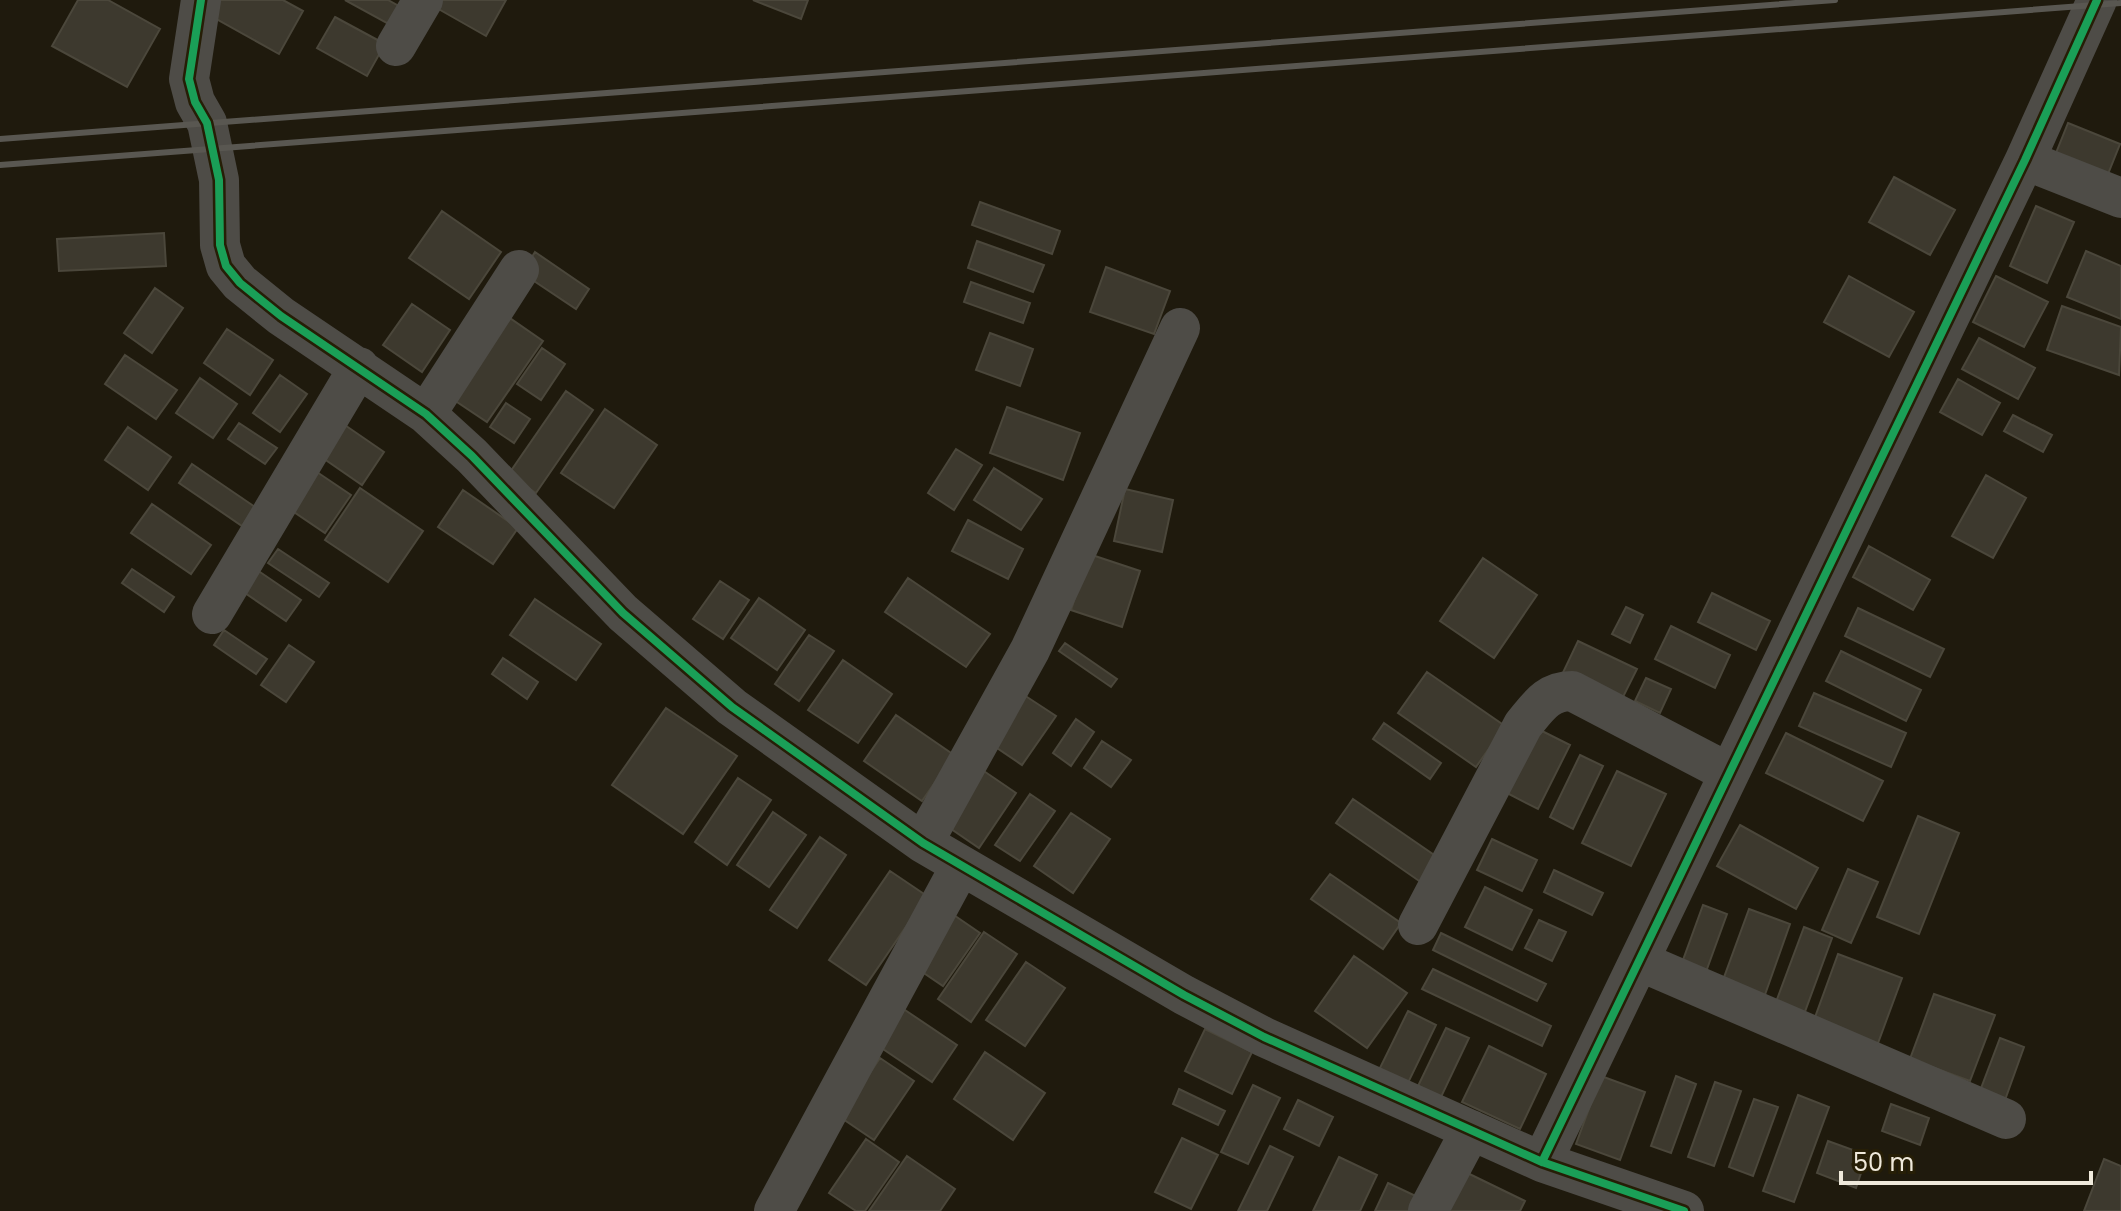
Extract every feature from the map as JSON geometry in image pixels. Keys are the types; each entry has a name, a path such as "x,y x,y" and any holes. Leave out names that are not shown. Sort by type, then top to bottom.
{"street":[{"path":"201,0 189,79 195,102 207,123 219,180 220,245 226,266 281,316 426,414 472,456 623,613 732,707 960,867 1264,1037 1542,1162 1684,1211"},
{"path":"396,46 423,0"},
{"path":"1542,1162 2025,160 2097,0"},
{"path":"2025,160 2121,198"},
{"path":"426,414 519,270"},
{"path":"923,843 1030,650 1180,328"},
{"path":"212,614 359,367"},
{"path":"1418,925 1523,725 1545,698 1558,691 1572,691 1729,773"},
{"path":"774,1211 960,867"},
{"path":"1639,961 2006,1119"},
{"path":"1428,1211 1471,1130"}],"building":[{"path":"78,0 108,0 160,29 127,87 52,46"},
{"path":"211,0 283,0 303,11 279,54 204,12"},
{"path":"345,0 388,0 404,9 394,27"},
{"path":"440,0 506,0 486,36 435,7"},
{"path":"753,0 808,0 801,19"},
{"path":"335,17 385,44 367,76 317,48"},
{"path":"2068,123 2120,144 2102,189 2050,168"},
{"path":"1894,177 1955,210 1930,255 1869,222"},
{"path":"980,202 1060,231 1052,254 972,225"},
{"path":"2036,206 2074,222 2047,283 2010,266"},
{"path":"442,211 501,252 469,299 409,258"},
{"path":"164,233 166,266 59,271 57,239"},
{"path":"977,241 1044,265 1033,292 968,268"},
{"path":"2086,251 2121,266 2121,319 2067,297"},
{"path":"535,252 589,289 576,309 522,273"},
{"path":"1106,267 1170,291 1154,334 1090,312"},
{"path":"1849,276 1914,312 1889,357 1824,322"},
{"path":"1996,276 2048,302 2024,347 1973,322"},
{"path":"971,282 1030,303 1023,323 964,302"},
{"path":"155,288 183,308 152,353 124,333"},
{"path":"412,304 450,330 422,372 383,345"},
{"path":"2062,306 2121,327 2119,375 2047,350"},
{"path":"501,312 543,341 487,422 445,394"},
{"path":"227,329 273,360 250,395 204,363"},
{"path":"990,333 1033,349 1020,386 976,370"},
{"path":"1979,338 2035,368 2018,399 1962,369"},
{"path":"542,348 565,364 541,400 517,384"},
{"path":"125,355 177,390 156,419 105,384"},
{"path":"280,375 307,394 280,432 253,413"},
{"path":"200,378 237,404 213,438 176,413"},
{"path":"1958,379 2000,403 1982,435 1940,412"},
{"path":"566,391 593,410 536,493 508,475"},
{"path":"506,403 530,419 514,443 490,427"},
{"path":"1007,407 1080,433 1063,480 990,453"},
{"path":"605,409 657,445 614,508 561,473"},
{"path":"2013,415 2052,435 2043,452 2004,431"},
{"path":"339,421 384,452 362,485 317,454"},
{"path":"239,423 277,448 265,464 228,439"},
{"path":"128,427 171,457 148,490 105,460"},
{"path":"956,449 982,465 954,510 928,493"},
{"path":"192,464 255,507 242,526 179,483"},
{"path":"308,466 351,495 325,533 282,504"},
{"path":"994,468 1042,499 1021,530 974,500"},
{"path":"1986,475 2026,498 1993,558 1952,536"},
{"path":"360,488 423,531 388,582 325,540"},
{"path":"1125,489 1173,500 1162,552 1114,541"},
{"path":"463,490 518,528 493,564 438,527"},
{"path":"152,504 211,545 191,574 131,533"},
{"path":"968,520 1023,549 1008,579 952,551"},
{"path":"1869,546 1930,580 1913,610 1853,577"},
{"path":"278,549 329,583 319,597 268,563"},
{"path":"1089,554 1140,571 1122,627 1071,610"},
{"path":"1483,558 1537,595 1494,658 1440,621"},
{"path":"132,569 174,597 164,612 122,583"},
{"path":"257,570 301,600 286,621 242,591"},
{"path":"908,578 990,634 966,667 885,612"},
{"path":"720,581 749,600 723,639 693,619"},
{"path":"1712,593 1770,621 1756,650 1698,622"},
{"path":"759,598 805,630 777,670 731,638"},
{"path":"535,599 601,644 576,680 510,635"},
{"path":"1626,607 1643,615 1630,643 1612,634"},
{"path":"1858,608 1944,649 1930,677 1845,636"},
{"path":"1671,626 1730,655 1715,688 1655,659"},
{"path":"224,630 267,659 256,674 214,645"},
{"path":"809,635 834,651 799,701 775,684"},
{"path":"1578,641 1637,669 1616,711 1558,683"},
{"path":"1065,643 1117,679 1111,687 1059,651"},
{"path":"289,645 314,662 286,702 261,685"},
{"path":"1841,651 1921,690 1906,721 1826,681"},
{"path":"503,658 538,682 527,699 492,674"},
{"path":"843,660 892,694 858,743 808,710"},
{"path":"1427,672 1505,726 1476,767 1398,713"},
{"path":"1646,678 1671,689 1660,713 1635,701"},
{"path":"1814,693 1906,733 1891,767 1799,726"},
{"path":"1024,695 1056,716 1022,765 991,744"},
{"path":"666,708 737,756 683,834 612,785"},
{"path":"896,715 954,755 922,801 864,761"},
{"path":"1076,719 1094,732 1071,766 1053,753"},
{"path":"1384,723 1441,763 1430,779 1373,739"},
{"path":"1536,728 1570,745 1538,809 1505,792"},
{"path":"1786,733 1883,781 1863,821 1766,773"},
{"path":"1102,741 1131,760 1111,787 1084,768"},
{"path":"1580,755 1603,766 1573,829 1550,817"},
{"path":"975,765 1016,793 979,848 938,820"},
{"path":"1617,771 1666,794 1631,866 1582,843"},
{"path":"738,778 771,800 727,865 695,842"},
{"path":"1030,794 1055,811 1020,861 995,845"},
{"path":"1353,799 1440,859 1422,883 1336,823"},
{"path":"773,812 806,835 769,887 737,865"},
{"path":"1071,813 1110,839 1073,893 1034,866"},
{"path":"1918,816 1959,833 1919,934 1877,917"},
{"path":"1740,825 1818,868 1796,909 1717,866"},
{"path":"820,837 846,855 797,928 770,910"},
{"path":"1492,839 1537,860 1522,891 1477,870"},
{"path":"1848,869 1878,882 1851,943 1822,930"},
{"path":"1554,870 1603,893 1592,915 1544,892"},
{"path":"890,871 927,896 866,985 829,960"},
{"path":"1330,874 1401,923 1383,949 1311,899"},
{"path":"1485,887 1532,910 1512,950 1465,927"},
{"path":"1703,905 1727,914 1703,980 1679,971"},
{"path":"1749,909 1790,924 1761,1006 1719,991"},
{"path":"948,911 980,933 943,986 912,965"},
{"path":"1539,920 1566,932 1552,961 1525,948"},
{"path":"1804,927 1832,938 1799,1028 1770,1018"},
{"path":"984,932 1017,954 971,1022 938,999"},
{"path":"1441,933 1546,984 1537,1001 1433,950"},
{"path":"1838,954 1902,978 1874,1054 1810,1031"},
{"path":"1354,956 1407,993 1367,1048 1315,1011"},
{"path":"1026,962 1065,988 1025,1046 986,1020"},
{"path":"1433,969 1551,1026 1542,1046 1422,989"},
{"path":"1934,994 1995,1015 1970,1081 1910,1059"},
{"path":"902,1008 957,1045 932,1082 877,1045"},
{"path":"1408,1011 1436,1025 1406,1087 1377,1074"},
{"path":"1446,1028 1469,1038 1441,1097 1418,1086"},
{"path":"1205,1029 1252,1052 1232,1094 1185,1071"},
{"path":"2000,1038 2024,1047 2005,1100 1980,1091"},
{"path":"1489,1046 1546,1074 1520,1129 1462,1102"},
{"path":"985,1052 1045,1093 1013,1140 954,1099"},
{"path":"880,1058 914,1081 874,1140 840,1117"},
{"path":"1601,1076 1645,1092 1620,1160 1576,1144"},
{"path":"1676,1076 1696,1084 1671,1153 1651,1146"},
{"path":"1715,1082 1741,1091 1714,1166 1688,1157"},
{"path":"1253,1085 1280,1098 1248,1164 1221,1152"},
{"path":"1179,1089 1225,1111 1218,1125 1173,1104"},
{"path":"1798,1095 1829,1107 1794,1202 1763,1191"},
{"path":"1754,1099 1778,1107 1753,1176 1729,1167"},
{"path":"1298,1100 1333,1117 1319,1146 1284,1129"},
{"path":"1891,1104 1929,1118 1920,1145 1882,1131"},
{"path":"1182,1138 1218,1155 1191,1209 1155,1192"},
{"path":"866,1139 899,1162 865,1211 856,1211 829,1193"},
{"path":"1828,1141 1867,1155 1856,1188 1817,1173"},
{"path":"1270,1146 1293,1157 1267,1211 1238,1211"},
{"path":"907,1156 955,1189 940,1211 869,1211"},
{"path":"1339,1157 1377,1175 1360,1211 1313,1211"},
{"path":"2104,1159 2121,1166 2121,1211 2084,1211"},
{"path":"1453,1166 1525,1201 1520,1211 1431,1211"},
{"path":"1388,1183 1420,1198 1414,1211 1375,1211"}],"railway":[{"path":"0,139 1835,0"},
{"path":"0,165 2121,3"}],"cycle path":[{"path":"201,0 189,79 195,102 207,123 219,180 220,245 226,266 240,283 281,316 426,414 472,456 623,613 732,707 923,843 1184,995 1264,1037 1542,1162"},
{"path":"1684,1211 1542,1162 2025,160 2097,0"}]}
